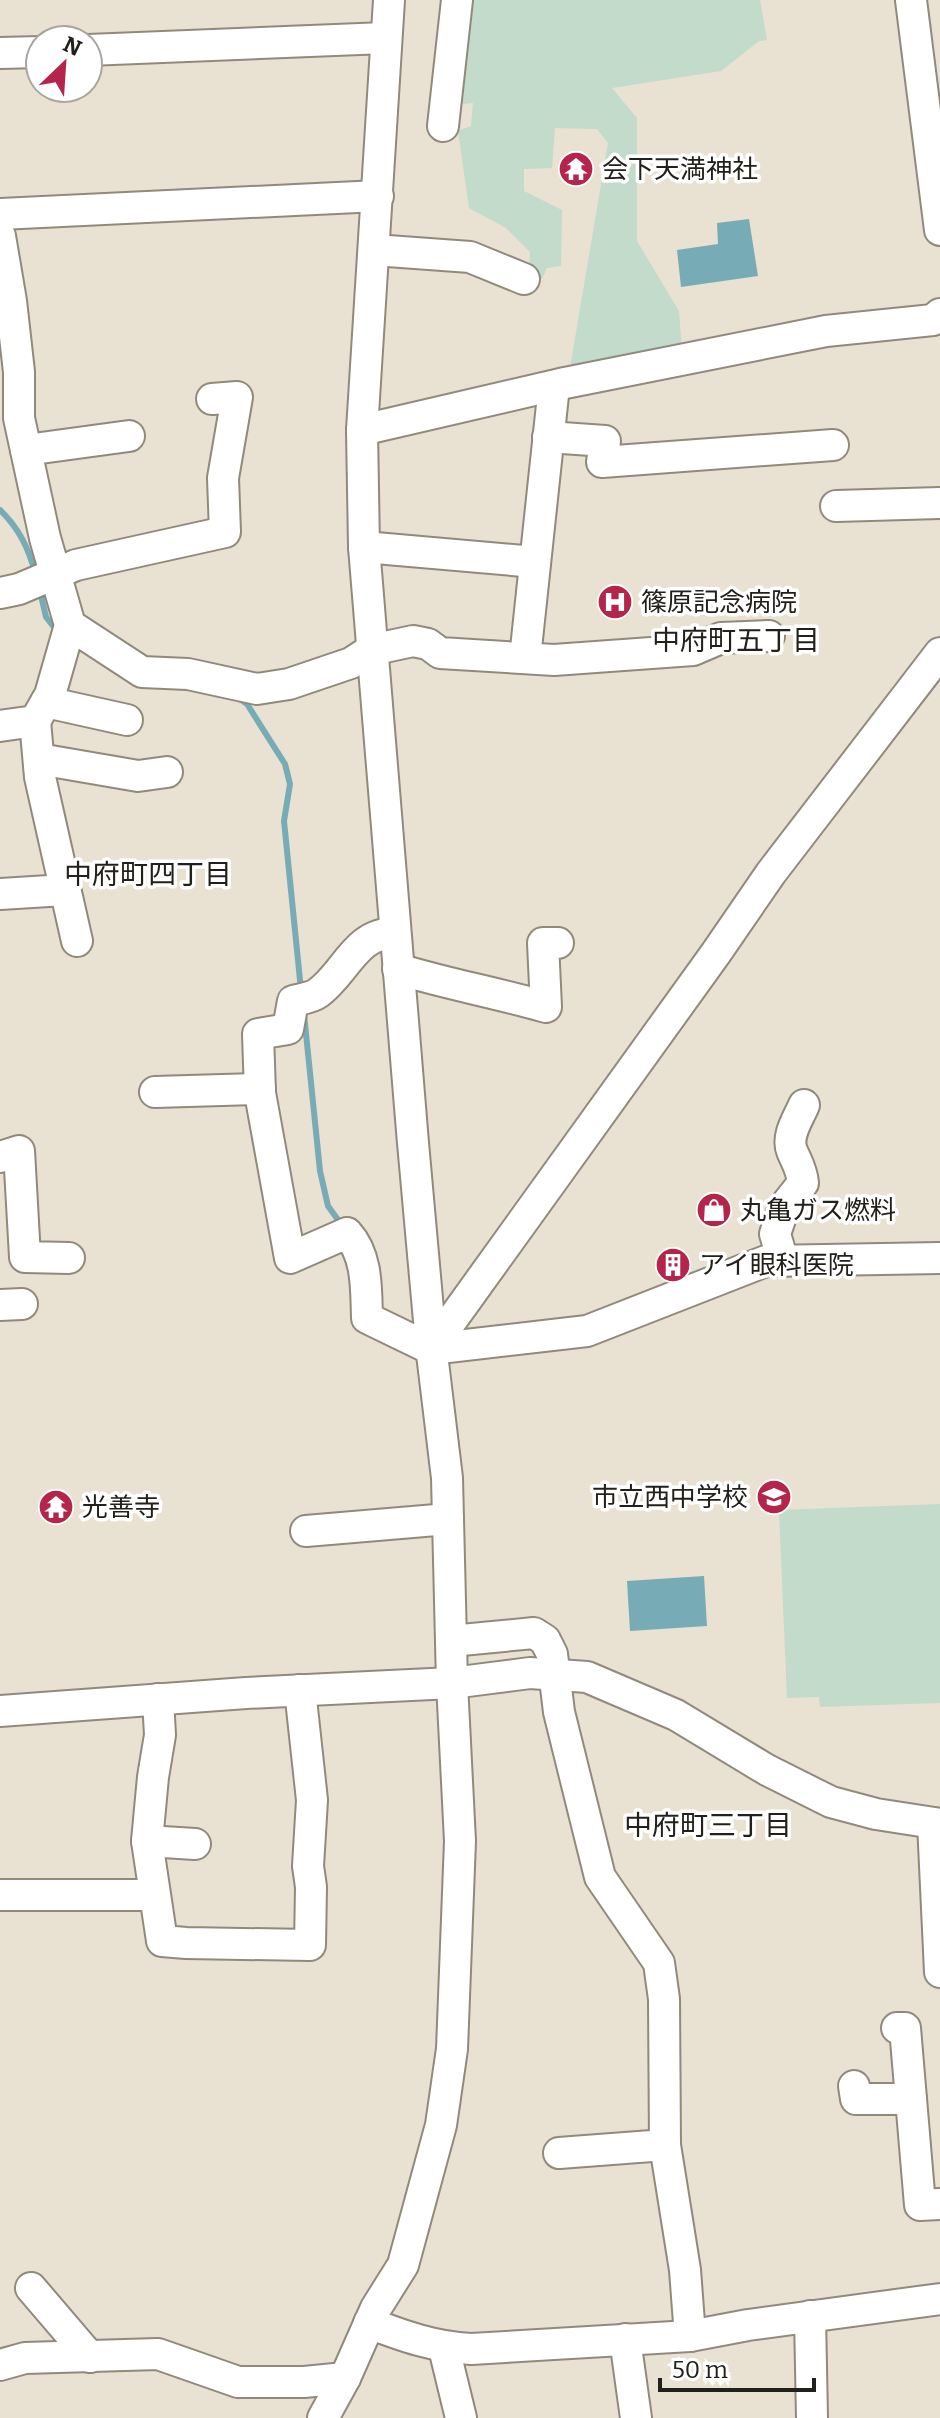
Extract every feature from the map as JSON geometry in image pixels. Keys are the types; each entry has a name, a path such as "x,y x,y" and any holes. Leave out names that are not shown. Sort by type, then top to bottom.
{"street":[{"path":"323,2418 369,2323 403,2265 441,2125 452,2049 460,1841 447,1478 431,1349 364,547 362,430 389,0"},
{"path":"443,126 457,0"},
{"path":"911,0 940,230"},
{"path":"104,49 385,38"},
{"path":"0,53 24,52"},
{"path":"0,214 378,196"},
{"path":"0,236 19,372 10,419 26,450 46,578 67,634 41,712 39,759 40,777 77,941"},
{"path":"374,250 470,257 524,279"},
{"path":"362,430 554,386 833,330 933,320 940,314"},
{"path":"525,658 554,386"},
{"path":"0,593 76,565 225,532 223,478 237,397 212,399"},
{"path":"26,450 129,436"},
{"path":"548,437 605,441 602,462 833,445"},
{"path":"836,506 940,503"},
{"path":"364,547 535,562"},
{"path":"67,634 104,649 142,672 188,674 257,689 289,684 351,663 371,650 413,641 428,644 440,653 554,660 693,650 721,638 769,636"},
{"path":"431,1349 771,873 940,653"},
{"path":"0,726 41,712 127,720"},
{"path":"39,759 138,776 167,772"},
{"path":"0,894 65,890"},
{"path":"395,933 382,933 368,939 317,993 300,1000 288,1029 258,1034 260,1089 290,1258 347,1233 356,1243 364,1268 367,1318 431,1349 587,1331 766,1261 940,1258"},
{"path":"398,969 546,1007 543,943 558,943"},
{"path":"155,1092 260,1089"},
{"path":"783,1261 775,1234 784,1207 803,1183 801,1167 790,1147 792,1131 804,1105"},
{"path":"0,1157 19,1151 25,1257 69,1258"},
{"path":"306,1531 448,1519"},
{"path":"451,1641 534,1633 545,1640 552,1654 559,1712 600,1877 659,1963 664,1999 665,2145 685,2270 690,2336"},
{"path":"0,1711 300,1690 452,1683 530,1673 587,1677 676,1715 767,1770 831,1802 876,1814 937,1824 940,1972"},
{"path":"158,1699 160,1735 147,1841 162,1941 310,1945 311,1887 308,1866 312,1800 300,1690"},
{"path":"147,1841 195,1844"},
{"path":"0,1895 73,1906 154,1895"},
{"path":"897,2028 905,2028 920,2205 940,2204"},
{"path":"854,2086 856,2099 911,2099"},
{"path":"559,2153 665,2145"},
{"path":"31,2288 90,2357"},
{"path":"369,2323 444,2348 471,2349 690,2336 940,2299"},
{"path":"810,2316 812,2418"},
{"path":"625,2339 636,2418"},
{"path":"444,2348 461,2418"},
{"path":"0,2365 25,2358 158,2354 238,2382 304,2382 345,2378"}],"green space":[{"path":"466,0 760,0 767,40 759,41 721,71 612,88 637,118 637,241 679,311 682,351 569,374 608,143 597,129 555,128 552,168 524,169 524,191 562,210 561,266 547,268 542,279 529,277 530,252 506,228 469,208 458,131 471,126 473,103 453,105"},
{"path":"940,1504 940,1703 820,1707 819,1697 787,1698 779,1510"}],"water":[{"path":"749,219 758,276 681,287 677,250 718,244 717,223"},
{"path":"704,1576 707,1626 630,1631 627,1581"}],"waterway":[{"path":"0,510 22,539 35,573"},
{"path":"40,591 46,617 57,631"},
{"path":"240,699 247,704 285,764 290,784 284,821 301,990"},
{"path":"304,1014 320,1171 328,1206 341,1224"}],"place":[{"name":"会下天満神社","path":"576,169"},
{"name":"篠原記念病院","path":"615,602"},
{"name":"丸亀ガス燃料","path":"714,1210"},
{"name":"アイ眼科医院","path":"673,1265"},
{"name":"市立西中学校","path":"774,1497"},
{"name":"光善寺","path":"56,1507"}],"district":[{"name":"中府町五丁目","path":"736,640"},
{"name":"中府町四丁目","path":"148,874"},
{"name":"中府町三丁目","path":"708,1825"}]}
